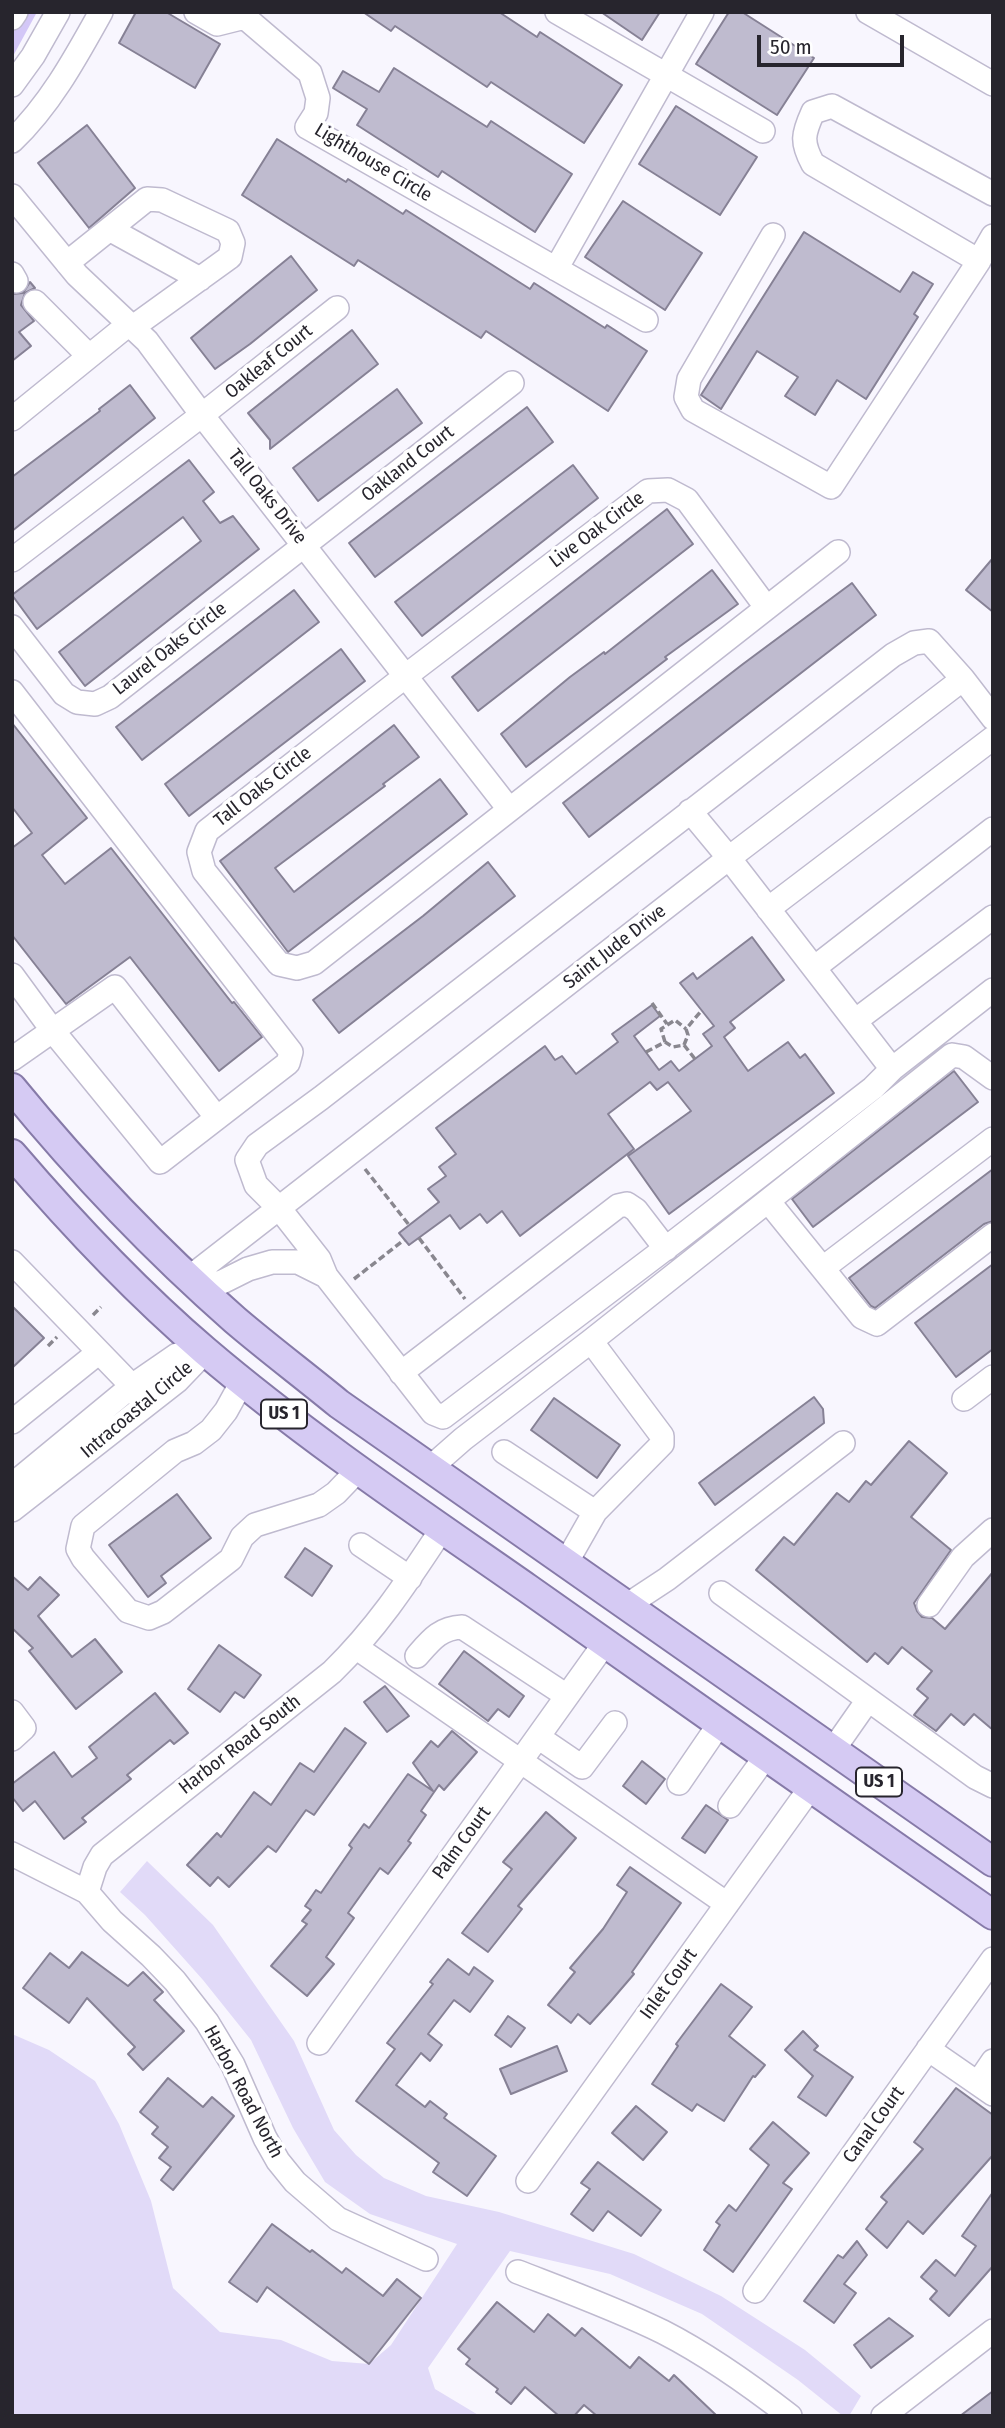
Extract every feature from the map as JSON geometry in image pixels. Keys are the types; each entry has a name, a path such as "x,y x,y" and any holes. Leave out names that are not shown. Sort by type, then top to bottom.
{"main road":[{"name":"US 1","path":"12,1088 104,1194 194,1283 274,1352 340,1404 430,1468 993,1862"},
{"name":"US 1","path":"12,1154 94,1247 203,1349 243,1382 442,1529 993,1915"},
{"path":"135,1287 183,1293 194,1283"},
{"path":"203,1349 227,1340 274,1352"},
{"path":"549,1604 590,1609 626,1606"},
{"path":"605,1643 641,1640 689,1649"}],"street":[{"path":"12,18 16,12"},
{"path":"12,85 33,56 58,12"},
{"path":"12,141 36,116 58,85 101,12"},
{"path":"196,12 216,24 243,16"},
{"path":"557,12 763,131"},
{"path":"556,269 702,12"},
{"path":"868,12 993,83"},
{"name":"Lighthouse Circle","path":"243,16 310,73 318,98 316,113 307,127 646,320"},
{"path":"979,261 814,164 805,149 804,131 813,112 832,106 993,194"},
{"name":"Tall Oaks Drive","path":"12,196 77,275 147,341 509,809"},
{"path":"12,419 89,356 230,257 233,243 228,231 162,200 147,199 132,208 111,230 67,263"},
{"path":"111,230 200,279"},
{"path":"773,235 688,379 686,397 693,410 831,487 993,236"},
{"path":"35,302 89,356"},
{"name":"Oakleaf Court","path":"202,415 337,308"},
{"name":"Oakland Court","path":"304,544 512,383"},
{"path":"12,560 202,415"},
{"name":"Live Oak Circle","path":"407,675 648,491 667,490 687,499 766,607"},
{"name":"Laurel Oaks Circle","path":"12,627 64,695 78,702 95,704 110,697 304,544"},
{"path":"509,809 838,552"},
{"path":"993,718 929,640 915,642 893,654 257,1145 247,1160 256,1185 279,1208 319,1259 332,1284 433,1413 443,1417 666,1249 873,1088 892,1069 993,990"},
{"name":"Tall Oaks Circle","path":"407,675 207,831 199,852 204,871 279,964 297,968 314,963 509,809"},
{"name":"Saint Jude Drive","path":"194,1283 279,1208 963,679"},
{"path":"12,692 291,1052 288,1063 160,1162 53,1031 12,975"},
{"path":"768,909 993,738"},
{"path":"690,811 892,1069"},
{"path":"814,968 993,829"},
{"path":"855,1021 993,917"},
{"path":"12,1059 115,986 217,1118"},
{"path":"430,1468 463,1439 952,1055 964,1057 993,1078"},
{"path":"823,1268 993,1139"},
{"path":"768,1201 862,1317 877,1324 993,1235"},
{"path":"401,1373 618,1206 627,1204 636,1210 666,1249"},
{"path":"12,1262 132,1386 145,1406"},
{"path":"194,1283 222,1282 248,1269 272,1262 298,1262 332,1284"},
{"path":"566,1563 595,1512 663,1444 662,1436 591,1341"},
{"name":"Intracoastal Circle","path":"12,1510 21,1479 132,1386 177,1355 203,1349"},
{"name":"Intracoastal Circle","path":"21,1479 145,1406 177,1381 200,1357 203,1349"},
{"path":"12,1422 99,1352"},
{"path":"964,1399 993,1377"},
{"path":"243,1382 211,1430 194,1443 174,1451 83,1526 78,1549 128,1611 149,1618 163,1612 231,1559 242,1537 256,1525 319,1505 336,1493 359,1469"},
{"path":"626,1606 667,1579 843,1443"},
{"path":"504,1452 595,1512"},
{"name":"Harbor Road South","path":"86,1892 102,1855 332,1672 357,1648 400,1594 442,1529"},
{"path":"929,1605 963,1557 993,1530"},
{"path":"361,1545 410,1578"},
{"path":"721,1592 975,1777 993,1786"},
{"path":"418,1656 434,1636 449,1628 462,1627 567,1696"},
{"name":"Palm Court","path":"319,2043 605,1643"},
{"path":"357,1648 727,1903"},
{"path":"832,1750 868,1699"},
{"path":"12,1712 24,1728 12,1738"},
{"path":"538,1737 582,1767 615,1723"},
{"path":"678,1783 719,1723"},
{"path":"730,1806 766,1756"},
{"name":"Inlet Court","path":"528,2181 811,1787"},
{"path":"12,1854 86,1892"},
{"name":"Harbor Road North","path":"86,1892 112,1921 175,1981 207,2022 233,2065 265,2138 278,2161 295,2182 338,2218 426,2259"},
{"name":"Canal Court","path":"755,2291 993,1958"},
{"path":"928,2049 985,2089 993,2061"},
{"path":"518,2273 614,2309 665,2333 714,2362 790,2416"},
{"path":"883,2416 993,2331"}],"path":[{"path":"652,1003 667,1024"},
{"path":"685,1029 702,1010"},
{"path":"675,1020 688,1035 684,1045 673,1047 666,1042 661,1029 675,1020"},
{"path":"646,1052 666,1042"},
{"path":"684,1045 695,1059"},
{"path":"351,1152 408,1225"},
{"path":"418,1238 477,1315"},
{"path":"332,1284 404,1240"},
{"path":"89,1318 101,1307"}],"shaded area":[{"path":"12,12 37,12 12,58"},
{"path":"147,1861 213,1925 294,2041 334,2130 356,2155 384,2178 426,2196 499,2212 634,2254 721,2296 805,2350 861,2396 849,2416 843,2416 798,2380 702,2314 610,2274 510,2251 428,2368 435,2389 480,2416 12,2416 12,2034 49,2050 95,2081 119,2124 151,2201 173,2288 220,2332 281,2340 332,2361 369,2364 391,2345 457,2244 370,2214 325,2182 293,2128 251,2040 203,1980 145,1915 120,1892"}],"building":[{"path":"136,12 166,12 220,44 195,88 119,43"},
{"path":"363,12 499,12 537,37 540,32 622,85 584,143 491,82 487,87 395,26 391,31"},
{"path":"601,12 660,12 642,40"},
{"path":"729,12 742,12 814,58 777,115 696,64"},
{"path":"394,68 487,127 491,121 572,174 535,232 442,171 438,177 357,125 367,109 333,88 343,71 379,92"},
{"path":"676,106 757,157 720,215 639,164"},
{"path":"87,125 135,188 89,228 38,163"},
{"path":"277,139 403,214 406,210 530,289 534,283 647,351 608,411 486,331 481,338 358,260 354,266 242,195"},
{"path":"623,201 702,253 665,310 585,257"},
{"path":"804,232 900,292 913,272 933,284 914,314 918,317 866,399 837,380 815,415 785,396 798,377 757,351 721,409 701,395"},
{"path":"291,256 317,290 215,369 191,338"},
{"path":"30,282 35,288 25,293 21,305 34,321 19,332 31,346 12,361 12,294 23,293"},
{"path":"352,330 378,364 270,449 270,440 248,413"},
{"path":"130,385 155,418 12,531 12,477"},
{"path":"397,389 422,423 318,501 293,468"},
{"path":"527,407 553,442 375,577 349,543"},
{"path":"189,460 214,492 203,501 220,523 233,516 259,549 85,686 59,652 201,541 183,517 37,629 12,595"},
{"path":"573,465 598,498 422,636 395,602"},
{"path":"667,509 693,544 478,711 452,677"},
{"path":"993,558 993,612 966,590"},
{"path":"712,570 738,604 665,657 667,659 526,767 501,734 570,677 604,652 605,654"},
{"path":"852,583 876,615 589,837 563,803"},
{"path":"294,590 319,622 142,760 116,727"},
{"path":"341,649 365,681 189,816 165,784"},
{"path":"12,723 87,818 42,855 65,884 111,848 232,1003 234,1002 262,1037 219,1071 130,957 66,1004 12,935 12,848 32,833 12,807"},
{"path":"394,725 419,757 383,784 385,786 275,868 294,892 440,779 467,814 288,952 220,861"},
{"path":"488,862 515,896 339,1033 313,1000 423,916"},
{"path":"752,937 784,980 730,1022 735,1028 724,1037 748,1071 788,1042 800,1058 805,1054 834,1093 669,1214 628,1156 691,1111 668,1082 657,1090 650,1082 608,1114 634,1149 520,1236 502,1211 487,1223 480,1214 460,1229 450,1215 409,1245 399,1233 439,1202 428,1189 446,1176 439,1167 456,1154 436,1128 545,1046 555,1060 562,1056 576,1074 618,1042 612,1034 652,1005 660,1016 634,1036 659,1070 671,1061 679,1071 712,1046 703,1034 714,1026 680,983 693,973 697,979"},
{"path":"954,1071 978,1102 813,1227 792,1199"},
{"path":"993,1169 993,1221 984,1224 875,1308 871,1306 849,1278"},
{"path":"993,1264 993,1349 956,1377 915,1323"},
{"path":"12,1306 44,1338 12,1368"},
{"path":"814,1397 823,1409 824,1423 715,1505 699,1483"},
{"path":"554,1398 620,1445 597,1478 531,1430"},
{"path":"909,1441 947,1473 911,1517 951,1550 914,1603 917,1611 922,1617 932,1618 945,1629 993,1572 993,1730 974,1714 964,1725 951,1714 936,1731 914,1715 928,1698 917,1689 932,1671 902,1647 888,1664 875,1653 867,1662 756,1570 784,1537 794,1545 837,1493 849,1502 866,1481 871,1485"},
{"path":"177,1494 211,1538 161,1576 166,1583 148,1597 109,1545"},
{"path":"305,1548 332,1566 312,1596 285,1577"},
{"path":"12,1576 28,1590 40,1577 59,1595 38,1616 72,1657 95,1639 122,1672 76,1709 29,1651 33,1648 12,1628"},
{"path":"219,1645 261,1675 244,1698 235,1692 220,1712 188,1689"},
{"path":"464,1651 524,1696 509,1717 498,1709 488,1721 439,1684"},
{"path":"385,1686 409,1716 387,1732 364,1702"},
{"path":"155,1693 188,1733 174,1744 170,1740 127,1775 131,1779 82,1818 86,1822 64,1839 35,1801 23,1811 12,1797 12,1784 54,1752 72,1777 97,1758 89,1747"},
{"path":"345,1728 366,1743 314,1815 306,1810 276,1852 268,1846 229,1887 218,1877 210,1886 187,1865 217,1833 221,1837 254,1792 271,1805 300,1763 314,1772"},
{"path":"452,1731 477,1752 444,1790 439,1785 421,1811 426,1815 408,1841 411,1843 388,1874 380,1868 348,1913 354,1918 326,1957 334,1964 307,1996 271,1966 307,1924 302,1921 311,1910 305,1906 316,1890 321,1893 352,1848 349,1845 364,1824 369,1828 408,1774 433,1791 413,1763 431,1741 438,1747"},
{"path":"642,1761 665,1779 646,1804 623,1786"},
{"path":"706,1805 728,1820 705,1853 682,1838"},
{"path":"546,1812 576,1838 518,1906 522,1909 488,1952 462,1933 512,1869 503,1862"},
{"path":"630,1867 681,1903 632,1972 634,1974 590,2024 578,2014 571,2023 548,2005 575,1972 570,1968 603,1929 627,1892 617,1885"},
{"path":"82,1952 128,1986 143,1972 163,1992 154,2000 184,2031 143,2070 128,2054 135,2047 87,1998 69,2023 23,1988 50,1953 69,1968"},
{"path":"448,1959 469,1975 474,1967 493,1981 470,2012 454,2000 428,2034 442,2045 430,2061 421,2053 396,2085 425,2107 430,2101 447,2114 444,2118 496,2156 467,2196 433,2172 439,2163 356,2101 395,2049 387,2043 433,1984 430,1982"},
{"path":"721,1984 752,2007 729,2036 765,2065 753,2076 724,2121 697,2104 692,2111 652,2084 678,2046 676,2044"},
{"path":"508,2016 525,2028 511,2047 495,2035"},
{"path":"803,2031 818,2046 814,2050 853,2077 826,2116 798,2097 813,2076 785,2050"},
{"path":"557,2046 567,2071 511,2094 500,2069"},
{"path":"168,2078 203,2107 212,2097 234,2116 173,2190 161,2180 171,2167 159,2158 168,2147 152,2134 158,2127 140,2112"},
{"path":"956,2088 993,2115 993,2155 923,2234 908,2221 887,2248 866,2229 887,2202 881,2197 923,2149 914,2142"},
{"path":"636,2106 667,2132 643,2160 612,2133"},
{"path":"773,2122 809,2153 783,2183 792,2189 733,2272 704,2250 720,2225 716,2222 729,2205 736,2211 769,2165 750,2149"},
{"path":"598,2162 661,2210 641,2236 608,2211 593,2231 571,2214 590,2189 581,2183"},
{"path":"993,2192 993,2266 949,2316 930,2299 937,2291 921,2277 936,2260 955,2276 976,2246 962,2236"},
{"path":"272,2224 342,2273 346,2268 383,2296 397,2279 421,2298 369,2364 267,2287 257,2302 229,2282"},
{"path":"857,2241 867,2255 844,2284 856,2293 834,2323 804,2301 838,2255 843,2258"},
{"path":"497,2302 534,2332 548,2314 575,2336 582,2328 630,2368 639,2357 669,2381 674,2375 717,2416 597,2416 584,2405 574,2416 559,2416 525,2387 511,2404 496,2392 498,2389 466,2364 470,2359 458,2349"},
{"path":"889,2318 913,2336 871,2368 854,2345"},
{"path":"993,2391 993,2416 960,2416"}]}
